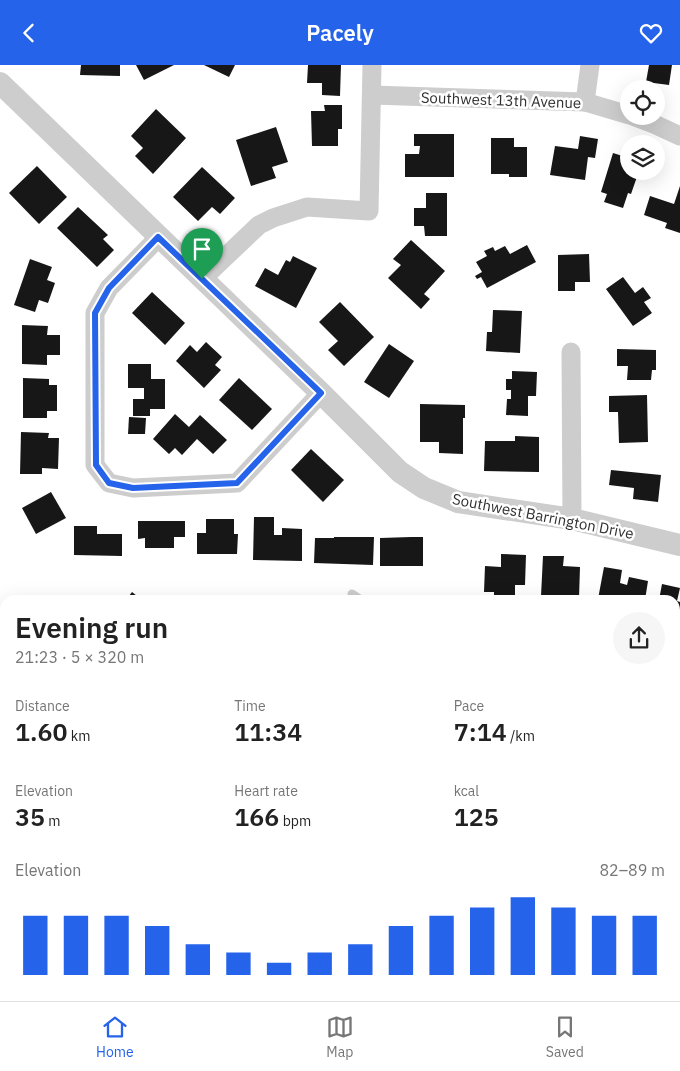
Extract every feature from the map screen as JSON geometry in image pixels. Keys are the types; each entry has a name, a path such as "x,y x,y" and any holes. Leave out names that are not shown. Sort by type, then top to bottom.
{"street":[{"path":"202,279 259,225 273,217 307,207 369,211 372,65"},
{"path":"585,102 590,65"},
{"name":"Southwest Barrington Drive","path":"0,83 321,393 400,472 424,488 458,502 572,519 680,545"},
{"name":"Southwest 13th Avenue","path":"372,95 585,102 620,112"},
{"path":"656,125 680,136"},
{"path":"158,237 109,288 95,313 96,465 109,483 133,488 237,483 321,393"},
{"path":"571,352 572,519"}],"building":[{"path":"81,65 120,65 120,76 80,75"},
{"path":"136,65 174,65 144,80"},
{"path":"204,65 235,65 229,77"},
{"path":"308,65 341,65 340,96 322,95 322,83 307,83"},
{"path":"649,65 672,65 669,85 665,84 665,80 646,80"},
{"path":"324,105 342,105 342,129 338,129 338,146 312,146 311,111 325,111"},
{"path":"156,109 186,138 153,174 135,156 143,148 131,136"},
{"path":"276,127 288,162 272,167 276,178 251,186 236,140"},
{"path":"414,134 454,134 454,177 405,177 405,154 419,154 420,146 414,146"},
{"path":"580,136 598,139 595,158 588,157 585,180 550,175 555,146 578,149"},
{"path":"491,138 514,138 514,147 527,147 527,177 491,174"},
{"path":"613,153 620,155 620,180 636,180 631,194 628,193 623,208 604,202 607,194 601,192"},
{"path":"37,166 67,197 39,224 9,193"},
{"path":"202,167 235,198 220,214 212,207 198,221 173,197"},
{"path":"680,186 680,233 665,228 667,223 644,215 650,196 674,204"},
{"path":"426,193 447,193 447,236 425,236 424,226 414,226 414,208 426,208"},
{"path":"78,207 108,235 103,239 114,250 97,267 57,228"},
{"path":"411,240 445,271 424,294 430,299 421,309 388,278 401,265 393,259"},
{"path":"527,245 536,262 487,288 481,277 477,279 475,276 482,272 476,262 487,256 484,251 493,247 495,251 505,246 510,254"},
{"path":"589,254 590,282 575,282 575,291 558,291 558,255"},
{"path":"293,256 317,268 296,308 255,286 265,268 278,275 286,260 290,262"},
{"path":"30,259 52,267 47,280 55,283 48,303 39,300 35,312 14,305"},
{"path":"623,277 635,293 643,287 651,298 644,302 652,313 633,326 606,289"},
{"path":"152,292 185,323 165,345 132,313"},
{"path":"340,302 374,337 344,366 328,350 338,341 319,322"},
{"path":"493,310 522,311 520,353 486,351 487,332 492,332"},
{"path":"22,325 48,326 47,335 60,335 60,355 47,355 47,365 22,364"},
{"path":"206,342 222,357 215,365 221,370 204,388 176,361 190,345 197,352"},
{"path":"389,344 414,361 389,398 364,382"},
{"path":"617,349 656,350 656,370 652,370 651,380 627,380 628,366 617,366"},
{"path":"128,364 151,364 151,379 165,379 165,409 150,409 150,416 133,416 133,399 144,399 144,388 128,388"},
{"path":"512,371 537,372 536,396 528,396 528,416 506,415 507,399 511,399 511,390 506,390 506,379 512,379"},
{"path":"23,378 49,379 49,385 57,385 57,411 47,411 47,418 23,418"},
{"path":"239,378 272,409 252,430 219,400"},
{"path":"647,395 648,442 619,443 618,412 609,412 609,396"},
{"path":"420,404 465,405 463,454 439,453 439,442 420,442"},
{"path":"175,414 189,427 200,415 227,440 213,454 197,439 182,455 175,448 169,454 153,439"},
{"path":"129,417 146,418 145,434 128,434"},
{"path":"21,432 49,433 48,438 59,438 58,469 42,468 42,474 20,474"},
{"path":"515,436 539,437 539,472 484,471 485,441 515,441"},
{"path":"311,449 344,480 323,502 291,470"},
{"path":"611,470 661,475 658,502 633,499 634,488 609,485"},
{"path":"51,492 66,518 36,534 22,508"},
{"path":"254,517 274,517 274,535 282,535 282,528 302,529 302,561 253,560"},
{"path":"206,519 234,519 234,534 238,534 237,554 197,554 197,533 206,533"},
{"path":"138,521 185,521 185,537 174,537 174,548 145,548 145,538 138,539"},
{"path":"74,526 97,526 97,534 122,534 122,556 74,555"},
{"path":"374,537 373,565 314,563 315,538"},
{"path":"423,537 423,566 380,566 380,538"},
{"path":"501,554 526,555 525,585 515,585 515,595 494,595 494,592 484,592 485,566 501,567"},
{"path":"543,556 564,556 563,566 580,567 579,595 541,595"},
{"path":"604,567 622,570 620,583 627,585 629,577 648,581 646,595 599,595"},
{"path":"662,584 680,588 678,595 660,595"}],"route":[{"path":"158,237 202,279 321,393 237,483 133,488 109,483 96,465 95,313 109,288 158,237"}]}
